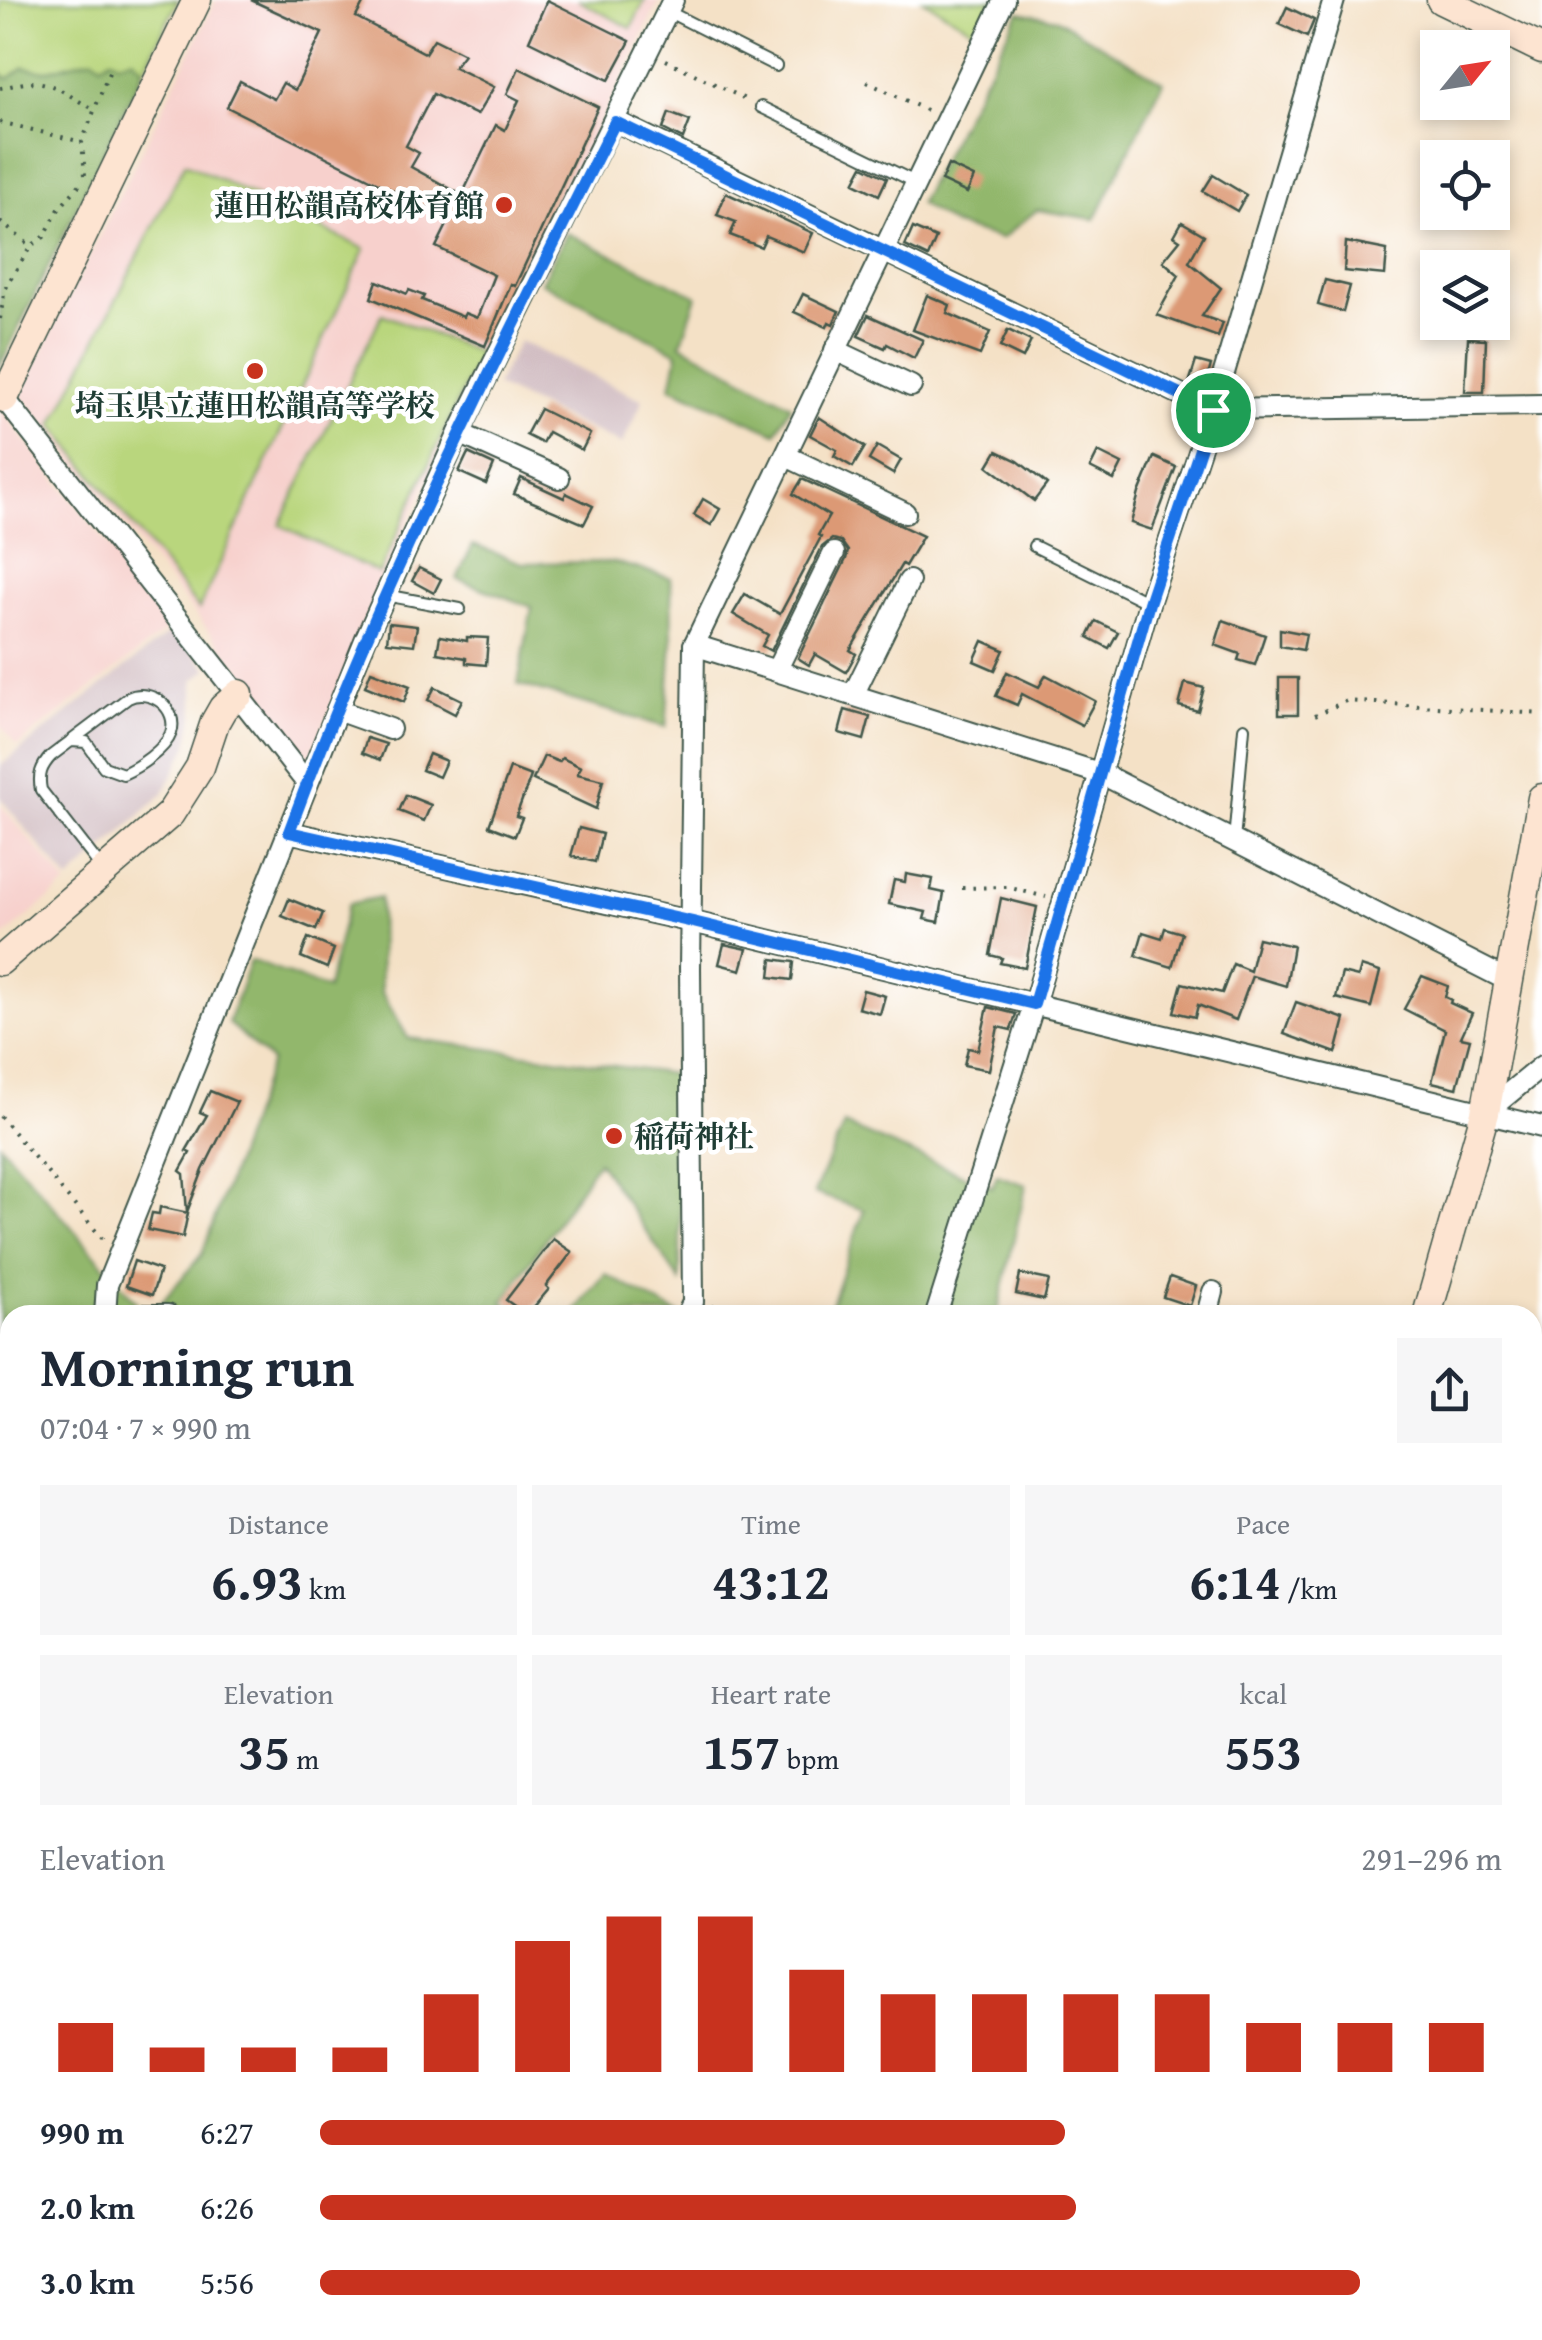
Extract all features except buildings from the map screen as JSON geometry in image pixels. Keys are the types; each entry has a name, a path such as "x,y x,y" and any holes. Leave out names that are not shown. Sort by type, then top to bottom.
{"street":[{"path":"197,0 4,398 307,783"},
{"path":"690,1305 694,644 1004,0"},
{"path":"939,1305 1034,1004 1149,603 1213,410 1334,0"},
{"path":"1441,0 1542,48"},
{"path":"105,1305 106,1285 385,595 459,433 670,6"},
{"path":"615,122 1213,410 1542,405"},
{"path":"835,350 911,386"},
{"path":"459,433 559,478"},
{"path":"786,456 905,513"},
{"path":"777,668 834,554"},
{"path":"854,693 909,580"},
{"path":"694,644 1102,774 1509,981"},
{"path":"0,961 170,814 200,768 214,722 239,694"},
{"path":"338,710 390,729"},
{"path":"1430,1305 1485,1113 1542,798"},
{"path":"289,832 693,922 1542,1126"},
{"path":"1485,1113 1542,1066"},
{"path":"1210,1305 1213,1292"}],"lane":[{"path":"670,6 776,66"},
{"path":"761,107 915,182"},
{"path":"1034,546 1149,603"},
{"path":"385,595 460,609"},
{"path":"71,740 86,742 104,767 123,774 165,744 172,726 170,717 156,698 139,693 71,740 42,766 41,790 106,872"},
{"path":"1234,842 1244,728"}],"path":[{"path":"648,52 761,107"},
{"path":"0,319 4,288 31,246 44,238 60,209 85,179 82,142 110,70"},
{"path":"0,88 39,81 96,109"},
{"path":"867,82 945,119"},
{"path":"0,122 82,142"},
{"path":"0,222 31,246"},
{"path":"1315,715 1346,702 1542,714"},
{"path":"962,888 1007,887 1062,900"},
{"path":"0,1116 118,1258"}],"shaded area":[{"name":"埼玉県立蓮田松韻高等学校","path":"216,0 660,0 489,348 382,579 310,758 21,395"},
{"path":"519,341 643,400 622,445 496,386"},
{"path":"0,409 172,626 17,746 0,725"},
{"path":"174,629 208,669 194,680 194,716 188,745 163,794 69,881 0,798 0,766"},
{"path":"0,804 67,884 0,940"}],"green space":[{"path":"0,0 178,0 0,366"},
{"path":"578,0 645,0 631,28"},
{"path":"923,0 993,0 978,32"},
{"path":"1019,12 1057,19 1163,82 1095,219 1037,210 1001,239 955,226 919,203"},
{"path":"93,58 101,64 111,58 119,62 132,58 144,69 0,366 0,72 8,79 24,67 45,71"},
{"path":"185,163 365,249 199,609 53,425"},
{"path":"567,233 697,296 681,344 791,405 776,433 671,387 678,353 541,282"},
{"path":"382,314 480,353 379,573 280,525"},
{"path":"473,545 522,563 614,562 671,578 672,642 666,727 518,684 532,607 457,579"},
{"path":"380,897 381,992 408,1038 681,1075 680,1281 598,1161 503,1302 507,1305 159,1305 202,1254 271,1061 228,1023 250,960 327,989 348,904"},
{"path":"844,1125 992,1187 997,1175 1026,1185 999,1305 831,1305 864,1210 814,1193"},
{"path":"0,1144 138,1305 0,1305"},
{"path":"605,1274 662,1305 580,1305"}],"place":[{"name":"蓮田松韻高校体育館","path":"504,205"},
{"name":"埼玉県立蓮田松韻高等学校","path":"255,371"},
{"name":"稲荷神社","path":"614,1136"}],"route":[{"path":"615,122 1213,410 1149,603 1034,1004 693,922 289,832 366,638 459,433 615,122"}]}
